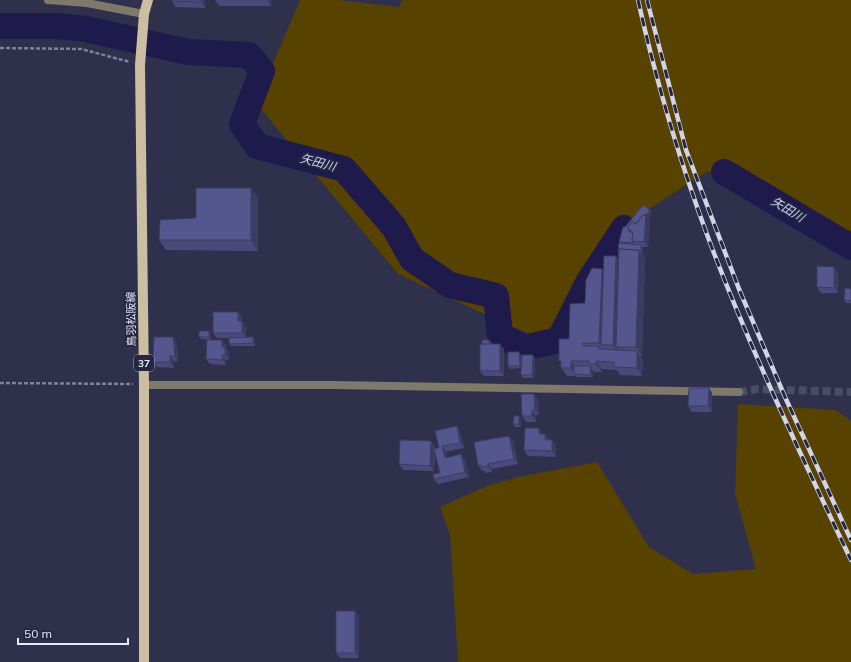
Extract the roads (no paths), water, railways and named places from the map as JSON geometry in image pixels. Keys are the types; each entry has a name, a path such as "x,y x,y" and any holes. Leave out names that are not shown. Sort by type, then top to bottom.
{"main road":[{"name":"鳥羽松阪線","path":"144,662 144,384 140,65 144,14 148,0"}],"street":[{"path":"48,0 87,4 144,14"},
{"path":"144,384 333,385 739,392"}],"waterway":[{"name":"矢田川","path":"0,26 58,26 86,29 188,52 249,55 262,71 242,124 257,146 344,169 394,227 412,259 450,285 496,296 500,335 524,348 559,340 589,281 624,228"},
{"name":"矢田川","path":"724,172 851,247"}],"tunnel":[{"path":"739,392 758,389 851,392"}],"railway":[{"path":"638,0 669,121 709,240 741,321 851,560"},
{"path":"647,0 686,150 739,289 785,397 851,540"}]}
